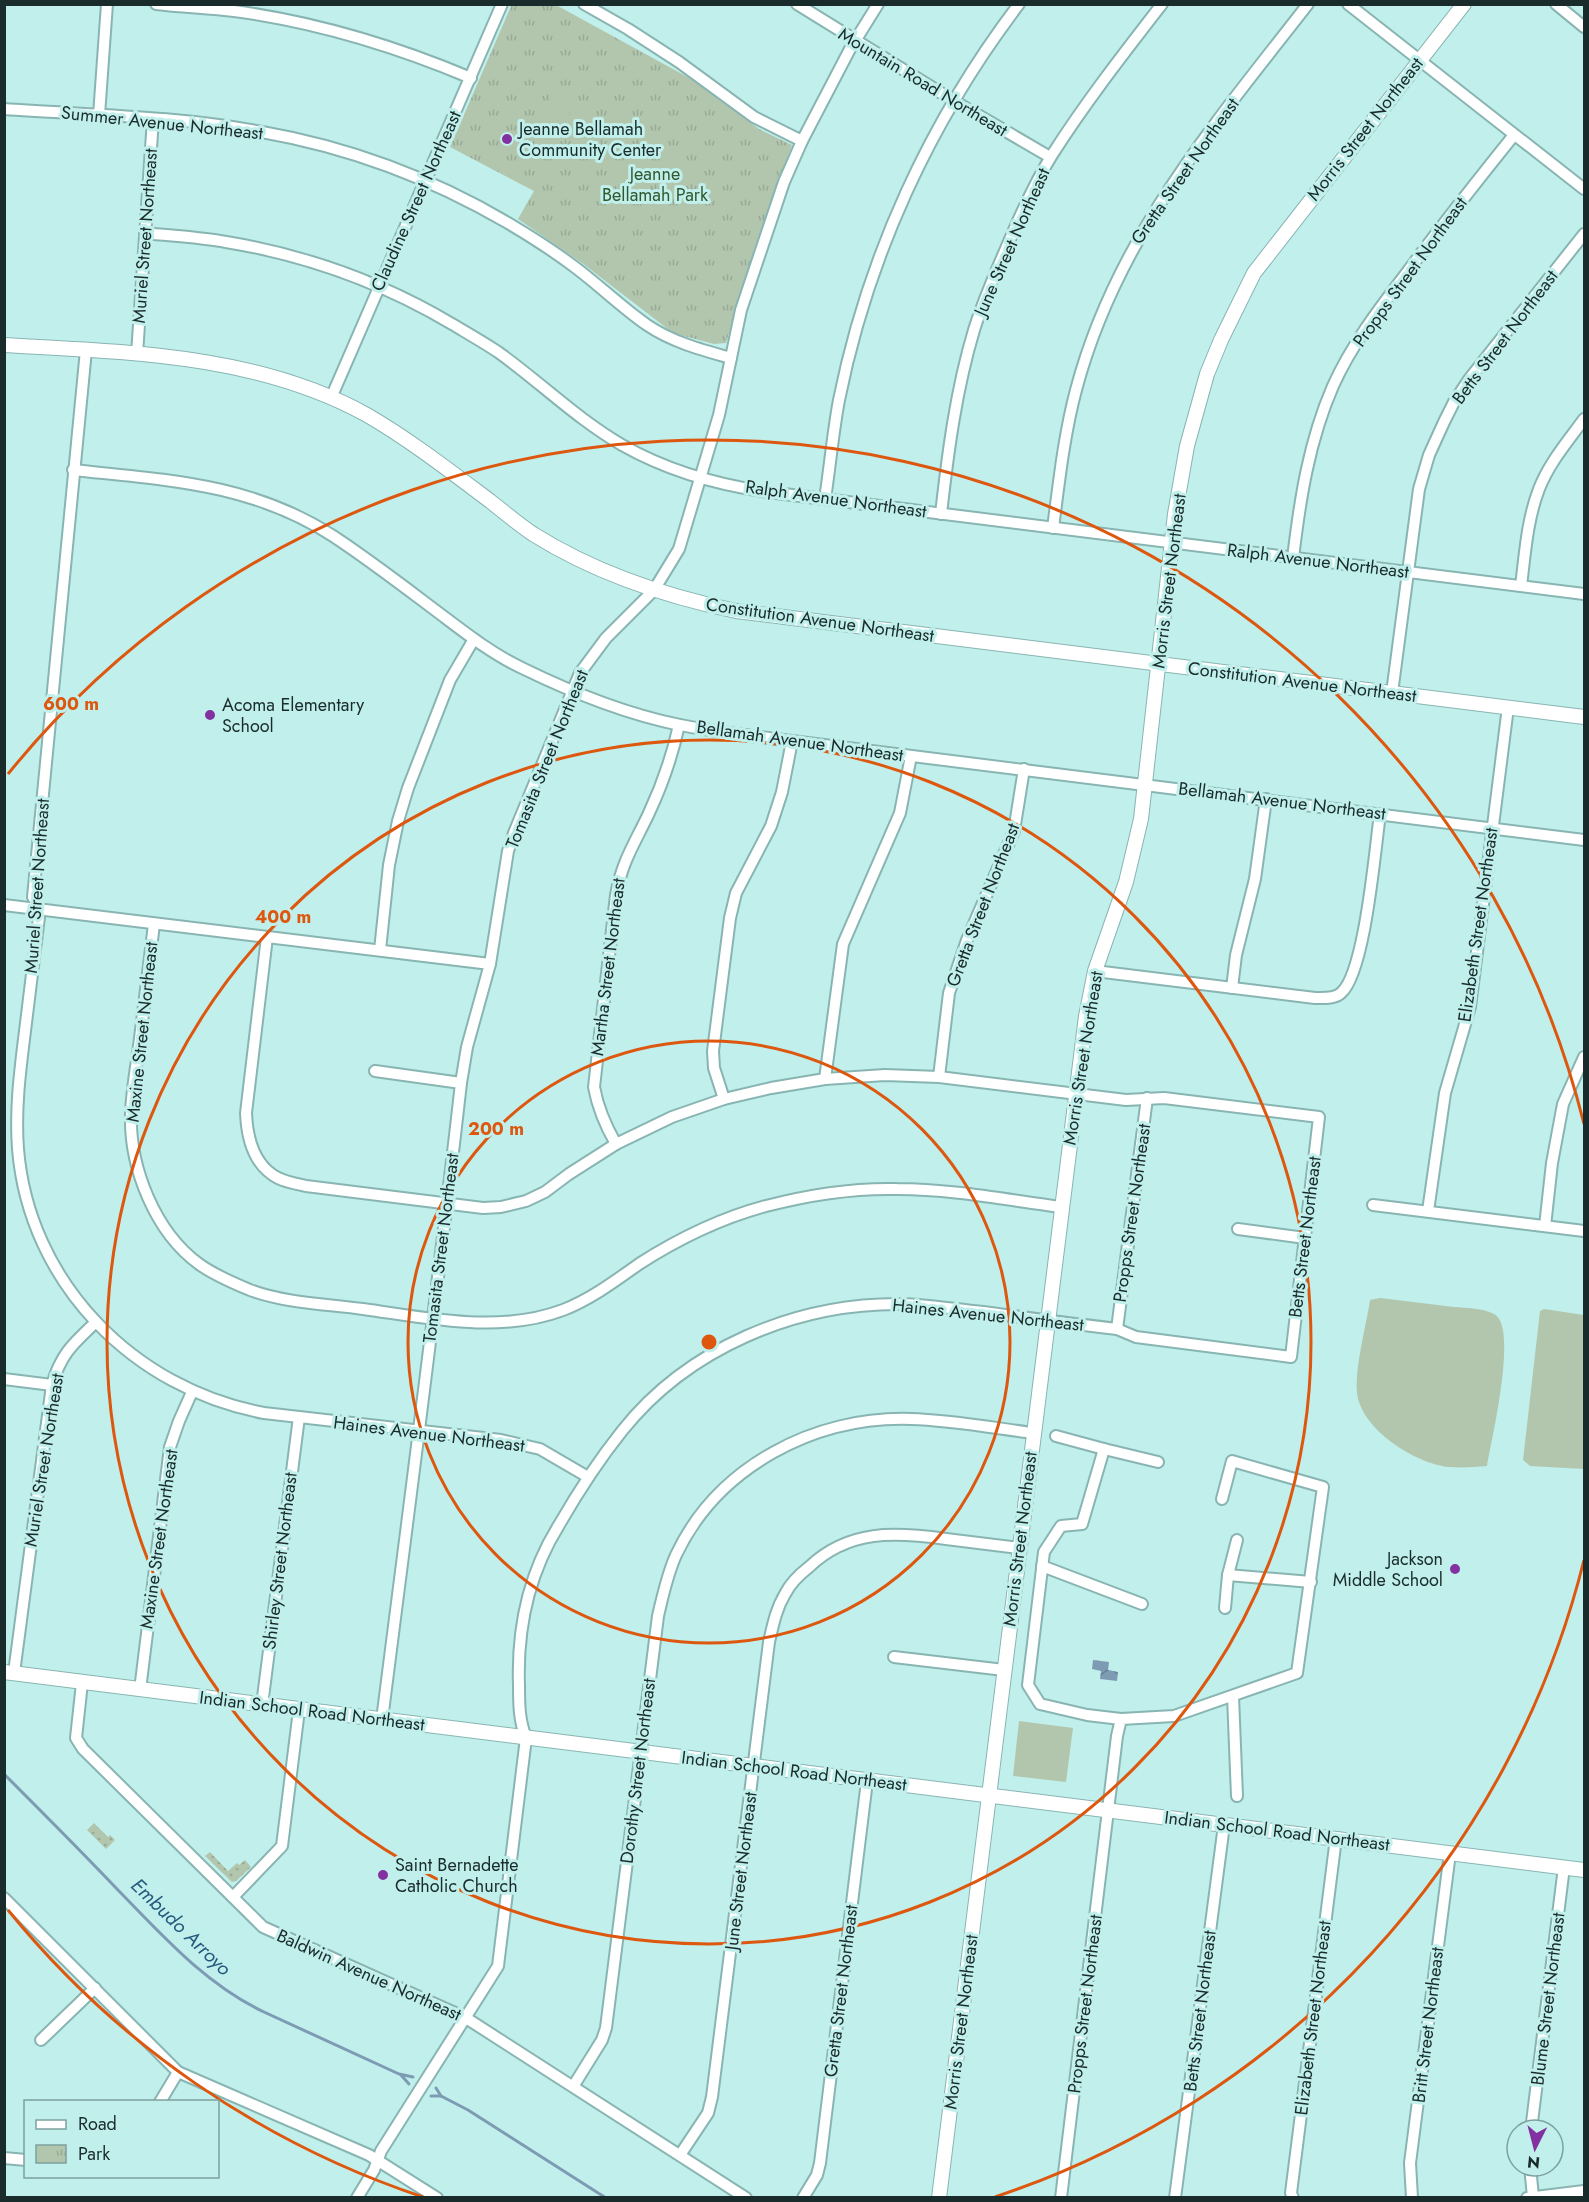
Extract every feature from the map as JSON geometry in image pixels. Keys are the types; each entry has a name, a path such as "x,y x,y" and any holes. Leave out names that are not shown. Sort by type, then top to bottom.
{"street":[{"path":"99,115 107,4"},
{"path":"156,4 234,11 301,23 351,35 424,58 471,78"},
{"name":"Claudine Street Northeast","path":"331,398 502,4"},
{"path":"584,4 679,62 754,117 802,141"},
{"name":"Mountain Road Northeast","path":"797,4 1050,157"},
{"name":"Tomasita Street Northeast","path":"382,1720 420,1431 461,1083 467,1047 490,964 508,851 573,690 591,656 654,590 679,549 719,415 741,310 784,182 802,141 855,41 878,4"},
{"path":"825,499 839,402 868,286 896,214 915,172 954,101 977,62 1019,4"},
{"name":"June Street Northeast","path":"941,514 959,387 974,329 1021,214 1050,157 1162,4"},
{"name":"Gretta Street Northeast","path":"1053,528 1067,432 1076,390 1105,307 1129,253 1160,202 1206,136 1308,4"},
{"path":"1348,4 1584,189"},
{"name":"Morris Street Northeast","path":"939,2198 1086,1016 1095,971 1126,882 1141,819 1172,543 1187,446 1204,384 1221,340 1254,273 1464,4"},
{"path":"1556,4 1584,27"},
{"name":"Summer Avenue Northeast","path":"4,109 153,119 230,127 296,139 364,158 424,181 508,223 571,264 647,325 689,345 731,358"},
{"name":"Muriel Street Northeast","path":"137,354 153,119"},
{"name":"Propps Street Northeast","path":"1293,558 1300,498 1308,460 1333,386 1350,354 1391,294 1514,135"},
{"name":"Ralph Avenue Northeast","path":"145,233 224,241 267,249 329,267 378,287 449,322 497,351 582,418 622,445 657,463 749,489 1584,594"},
{"name":"Betts Street Northeast","path":"1392,693 1419,489 1429,455 1454,402 1470,378 1584,234"},
{"name":"Constitution Avenue Northeast","path":"4,345 204,361 266,375 331,398 366,415 402,437 531,532 558,548 596,567 654,590 695,602 736,610 1584,717"},
{"name":"Muriel Street Northeast","path":"9,1673 52,1384 57,1366 69,1348 96,1322 66,1285 49,1257 33,1217 24,1188 18,1150 17,1099 40,909 33,897 86,350"},
{"path":"1521,586 1529,520 1539,489 1558,453 1584,418"},
{"name":"Bellamah Avenue Northeast","path":"73,470 215,487 251,497 293,514 355,551 474,639 521,668 625,709 679,724 792,741 1584,840"},
{"path":"380,950 389,865 398,821 408,788 450,680 474,639"},
{"name":"Elizabeth Street Northeast","path":"1428,1211 1445,1093 1470,1006 1508,708"},
{"name":"Martha Street Northeast","path":"616,1144 601,1115 594,1087 616,895 621,871 649,813 672,756 679,724"},
{"path":"724,1099 714,1068 713,1051 730,918 736,893 771,826 782,792 792,741"},
{"path":"825,1079 843,944 900,813 911,756"},
{"name":"Gretta Street Northeast","path":"939,1077 949,993 967,940 1014,831 1024,769"},
{"path":"1232,988 1236,955 1255,879 1266,799"},
{"path":"1095,971 1314,998 1328,998 1340,994 1349,984 1355,967 1364,924 1380,814"},
{"path":"4,905 490,964"},
{"name":"Maxine Street Northeast","path":"154,924 131,1114 137,1164 157,1215 174,1239 198,1264 224,1279 253,1291 291,1299 432,1318 479,1323 512,1322 540,1317 565,1309 600,1292 688,1235 765,1206 805,1197 856,1190 899,1189 938,1191 1062,1207"},
{"path":"267,937 246,1113 247,1132 252,1150 261,1164 278,1178 306,1186 483,1208 501,1207 526,1201 545,1192 616,1144 672,1118 724,1099 825,1079 885,1075 939,1077 1126,1100 1147,1098"},
{"path":"1545,1226 1552,1163 1563,1104 1584,1057"},
{"path":"375,1071 461,1083"},
{"name":"Propps Street Northeast","path":"1117,1329 1147,1098"},
{"name":"Betts Street Northeast","path":"1147,1098 1164,1098 1319,1117 1291,1357"},
{"path":"1373,1205 1584,1231"},
{"path":"1238,1229 1305,1239"},
{"name":"Haines Avenue Northeast","path":"96,1322 118,1346 141,1363 192,1392 240,1409 501,1440 540,1449 588,1477 623,1430 646,1404 674,1380 710,1355 768,1327 836,1308 927,1305 1117,1329 1136,1337 1291,1357"},
{"path":"4,1379 52,1384"},
{"name":"Maxine Street Northeast","path":"140,1690 170,1447 192,1392"},
{"name":"Shirley Street Northeast","path":"262,1705 298,1417"},
{"name":"Dorothy Street Northeast","path":"574,2085 602,2040 606,2028 658,1616 665,1585 676,1556 689,1532 720,1492 740,1474 772,1452 811,1434 850,1423 911,1419 1033,1433"},
{"path":"1056,1436 1158,1462"},
{"path":"1104,1449 1082,1524 1061,1526 1044,1552 1028,1685 1040,1704 1087,1715 1121,1719 1173,1716 1297,1673 1323,1487 1232,1461 1222,1499"},
{"path":"357,2198 374,2170 381,2151 498,1966 526,1738 520,1723 518,1660 525,1606 545,1548 588,1477"},
{"name":"June Street Northeast","path":"680,2155 708,2113 712,2097 769,1642 775,1616 785,1593 819,1557 844,1543 867,1536 893,1534 1019,1548"},
{"path":"1225,1608 1228,1575 1236,1540"},
{"path":"1042,1566 1142,1604"},
{"path":"1228,1575 1311,1582"},
{"path":"894,1657 1004,1670"},
{"name":"Indian School Road Northeast","path":"9,1673 1584,1870"},
{"name":"Baldwin Avenue Northeast","path":"82,1683 76,1738 83,1749 263,1927 466,2018 574,2085 746,2198"},
{"path":"1233,1696 1237,1796"},
{"path":"233,1897 282,1846 300,1710"},
{"name":"Propps Street Northeast","path":"1060,2198 1117,1736 1121,1719"},
{"name":"Gretta Street Northeast","path":"803,2198 817,2175 820,2163 867,1781"},
{"name":"Betts Street Northeast","path":"1175,2198 1224,1825"},
{"name":"Elizabeth Street Northeast","path":"1293,2198 1291,2193 1336,1838"},
{"name":"Britt Street Northeast","path":"1412,2198 1410,2163 1450,1853"},
{"name":"Blume Street Northeast","path":"1533,2118 1564,1867"},
{"path":"4,1898 178,2072 378,2160 437,2198"},
{"path":"40,2040 94,1989"},
{"path":"161,2100 178,2072"},
{"path":"4,2158 24,2160"},
{"path":"1531,2178 1533,2197"},
{"path":"1527,2198 1584,2191"}],"green space":[{"name":"Jeanne Bellamah Park","path":"512,4 556,5 693,80 759,129 792,145 755,247 726,343 714,344 673,333 582,263 518,219 534,191 450,147"},
{"path":"554,84 576,89 567,124 545,119"},
{"path":"1380,1298 1480,1309 1494,1314 1501,1323 1504,1361 1498,1411 1487,1466 1449,1467 1421,1459 1392,1442 1368,1419 1360,1406 1357,1392 1358,1370 1370,1300"},
{"path":"1544,1309 1584,1315 1584,1469 1530,1466 1523,1460 1540,1311"},
{"path":"1019,1721 1073,1728 1066,1782 1013,1776"},
{"path":"94,1823 108,1837 110,1835 115,1840 106,1849 87,1830"},
{"path":"210,1852 228,1871 237,1863 239,1865 245,1860 251,1867 232,1882 205,1856"}],"water":[{"path":"1093,1660 1109,1662 1108,1670 1118,1672 1117,1681 1100,1679 1101,1671 1092,1669"}],"waterway":[{"name":"Embudo Arroyo","path":"4,1774 168,1941 203,1973 243,2001 264,2012 399,2074 413,2077"},
{"name":"Embudo Arroyo","path":"401,2075 409,2084"},
{"name":"Embudo Arroyo","path":"436,2088 441,2096"},
{"name":"Embudo Arroyo","path":"431,2096 441,2096 468,2110 606,2198"}],"place":[{"name":"Jeanne Bellamah Community Center","path":"507,139"},
{"name":"Acoma Elementary School","path":"210,715"},
{"name":"Jackson Middle School","path":"1455,1569"},
{"name":"Saint Bernadette Catholic Church","path":"383,1875"}]}
